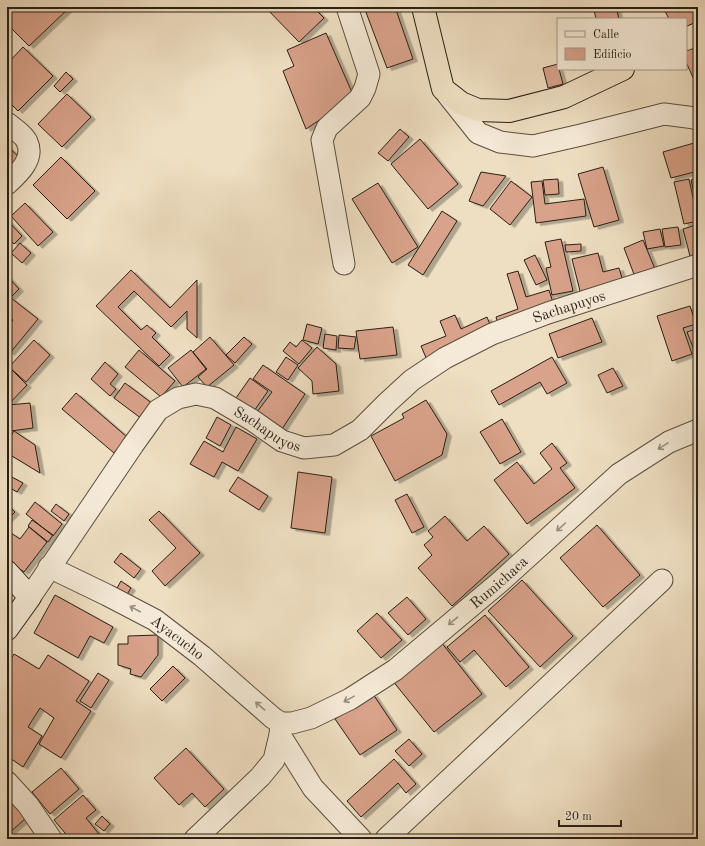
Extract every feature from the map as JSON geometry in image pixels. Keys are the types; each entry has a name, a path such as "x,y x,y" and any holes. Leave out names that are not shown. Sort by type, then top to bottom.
{"highway":[{"path":"423,7 443,89 461,104 478,110 509,111 564,97 621,70"},
{"path":"687,39 698,34"}],"main road":[{"path":"7,572 30,597"},
{"name":"Sachapuyos","path":"7,629 30,597"}],"street":[{"path":"344,264 322,140 327,128 360,98 369,74 347,7"},
{"path":"443,89 478,133 500,142 533,146 664,114 695,118 698,120"},
{"path":"7,123 27,142 29,151 26,164 7,184"},
{"name":"Sachapuyos","path":"30,597 49,567 158,410 178,398 196,394 215,398 252,420 282,441 304,448 334,445 360,430 412,380 445,358 492,334 548,313 698,265"},
{"name":"Rumichaca","path":"285,727 311,718 350,698 395,670 500,582 619,474 669,442 698,430"},
{"name":"Ayacucho","path":"49,567 155,620 202,656 285,727 313,788 361,839"},
{"path":"386,839 662,580"},
{"path":"195,839 260,777 274,760 285,727"},
{"path":"7,782 28,805 51,839"}],"building":[{"path":"7,7 69,8 29,46 7,24"},
{"path":"265,7 282,7 285,10 287,7 313,7 324,18 299,42"},
{"path":"364,7 395,7 413,59 387,68"},
{"path":"616,7 619,18 596,18 594,10"},
{"path":"663,7 698,7 698,21 687,26 687,18 668,18"},
{"path":"326,33 354,97 306,129 283,71 294,66 287,50"},
{"path":"698,41 698,81 695,82 687,64 687,46"},
{"path":"23,47 53,76 18,111 7,100 7,64"},
{"path":"557,64 557,70 559,70 563,84 548,88 543,68"},
{"path":"66,72 73,79 60,92 54,86"},
{"path":"67,94 91,117 62,147 38,124"},
{"path":"400,129 409,137 388,161 378,153"},
{"path":"420,139 458,184 428,209 391,164"},
{"path":"694,143 698,156 698,171 671,178 663,152"},
{"path":"7,146 20,158 7,172"},
{"path":"61,157 95,191 67,219 33,185"},
{"path":"603,167 619,220 594,227 578,174"},
{"path":"481,172 506,176 483,206 469,201"},
{"path":"698,178 698,206 697,206 691,180"},
{"path":"558,179 559,194 545,195 543,180"},
{"path":"689,179 698,221 684,224 674,182"},
{"path":"511,181 532,197 510,225 490,209"},
{"path":"542,181 545,204 584,199 586,216 536,223 531,182"},
{"path":"378,183 418,247 392,263 352,199"},
{"path":"25,203 53,232 38,246 11,216"},
{"path":"442,211 457,221 423,275 408,265"},
{"path":"7,220 22,236 14,244 8,238 7,239"},
{"path":"696,225 698,232 698,254 690,256 683,229"},
{"path":"678,227 681,245 665,247 662,229"},
{"path":"660,229 664,246 647,249 643,232"},
{"path":"561,239 573,291 552,295 546,268 551,267 545,242"},
{"path":"643,240 657,274 637,282 624,248"},
{"path":"20,243 31,253 22,263 11,253"},
{"path":"581,244 581,251 566,252 565,245"},
{"path":"598,253 603,272 619,268 624,285 581,295 572,259"},
{"path":"535,255 547,280 536,285 524,260"},
{"path":"131,270 170,308 197,280 197,338 187,329 187,311 171,327 134,291 118,307 141,330 147,325 156,333 152,337 170,355 159,366 96,306"},
{"path":"518,271 526,297 549,290 555,309 499,327 496,317 518,309 507,274"},
{"path":"7,276 19,289 7,301"},
{"path":"11,298 38,319 10,353 7,350 7,327 13,320 7,315 7,302"},
{"path":"690,306 696,324 683,328 692,354 672,361 657,316"},
{"path":"455,315 461,329 487,317 493,332 427,360 421,346 446,336 440,321"},
{"path":"592,318 602,342 558,358 549,334"},
{"path":"307,324 322,328 318,344 303,340"},
{"path":"393,327 397,355 360,359 356,331"},
{"path":"698,328 698,349 694,350 687,332"},
{"path":"325,334 337,336 336,350 323,348"},
{"path":"339,335 356,337 354,349 338,348"},
{"path":"210,337 234,365 207,387 198,377 207,369 193,352"},
{"path":"244,337 252,344 235,363 226,355"},
{"path":"34,340 50,355 26,382 9,367"},
{"path":"302,340 312,348 299,364 283,351 290,342 296,347"},
{"path":"317,347 336,364 339,391 313,394 312,381 298,368"},
{"path":"139,350 175,381 161,397 125,367"},
{"path":"191,350 206,369 183,387 168,368"},
{"path":"286,357 298,365 288,380 276,372"},
{"path":"552,357 567,383 547,394 540,382 499,405 491,391"},
{"path":"105,362 118,374 110,384 116,389 110,396 91,379"},
{"path":"263,365 305,394 282,429 257,412 272,392 253,379"},
{"path":"9,367 27,385 7,406 7,369"},
{"path":"613,368 623,386 607,393 598,375"},
{"path":"250,378 268,391 254,411 236,398"},
{"path":"125,383 153,404 142,419 114,398"},
{"path":"76,393 127,437 114,453 62,409"},
{"path":"426,400 447,434 442,455 395,481 371,436 404,418 402,414"},
{"path":"30,403 33,428 11,431 8,405"},
{"path":"217,417 231,425 220,446 206,438"},
{"path":"502,419 521,452 500,464 480,432"},
{"path":"236,427 257,439 238,471 222,462 214,477 190,464 204,441 223,452"},
{"path":"14,431 35,445 40,473 7,453 7,442"},
{"path":"552,443 567,463 560,468 575,488 527,524 494,480 517,462 534,484 552,469 540,453"},
{"path":"298,472 332,477 325,533 291,528"},
{"path":"10,476 23,483 17,492 7,486"},
{"path":"238,477 268,496 259,510 229,491"},
{"path":"407,494 424,527 412,533 395,500"},
{"path":"35,502 62,524 53,536 26,514"},
{"path":"56,504 69,514 64,521 51,511"},
{"path":"7,505 15,512 7,520"},
{"path":"159,511 200,553 165,586 152,571 176,548 149,520"},
{"path":"445,516 467,541 484,526 509,554 452,606 418,568 432,555 424,545 433,537 428,531"},
{"path":"32,520 53,535 48,542 28,526"},
{"path":"597,525 640,575 603,607 560,558"},
{"path":"29,527 47,542 24,572 7,560 7,540 11,533 20,539"},
{"path":"121,553 141,569 134,578 114,562"},
{"path":"522,580 573,636 540,667 488,611"},
{"path":"121,581 131,588 126,596 116,590"},
{"path":"55,595 113,627 104,643 90,636 78,658 34,633"},
{"path":"407,597 426,619 408,635 388,613"},
{"path":"377,613 402,640 381,658 357,631"},
{"path":"485,615 529,667 506,687 474,650 460,662 447,647"},
{"path":"158,635 158,655 141,677 130,674 131,669 118,665 118,644 128,644 128,636"},
{"path":"441,642 482,694 434,732 392,680"},
{"path":"14,654 39,669 48,655 89,681 76,701 91,711 61,758 39,744 54,718 40,708 28,727 42,736 23,767 7,756 7,665"},
{"path":"173,666 185,678 162,701 150,689"},
{"path":"98,673 109,680 91,708 80,701"},
{"path":"373,694 397,730 360,755 335,719"},
{"path":"409,739 422,754 409,766 395,751"},
{"path":"186,748 224,789 205,807 192,793 179,805 154,778"},
{"path":"394,759 416,784 406,793 398,783 361,817 347,801"},
{"path":"61,768 79,789 50,814 32,792"},
{"path":"83,795 96,810 86,818 99,834 93,839 70,839 54,820"},
{"path":"13,802 26,818 7,835 7,807"},
{"path":"102,816 110,824 104,831 95,824"}]}
